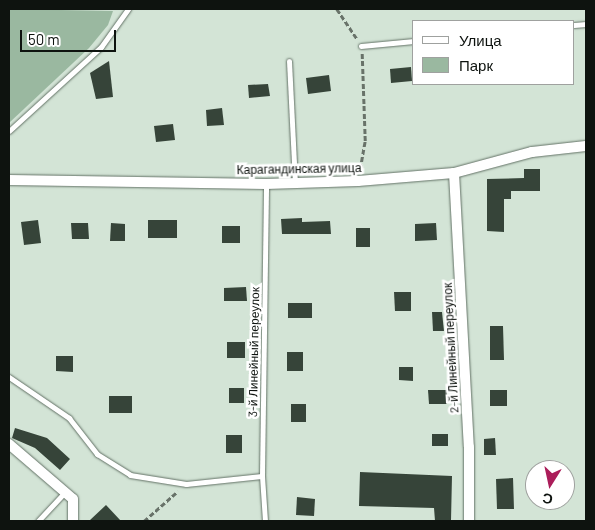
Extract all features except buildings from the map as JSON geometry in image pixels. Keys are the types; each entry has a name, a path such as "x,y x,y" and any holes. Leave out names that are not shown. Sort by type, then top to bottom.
{"street":[{"name":"Карагандинская улица","path":"9,180 266,184 358,181 454,173 532,152 586,146"},
{"name":"2-й Линейный переулок","path":"454,173 469,447 469,521"},
{"path":"9,444 74,499 73,521"}],"lane":[{"path":"9,132 100,47 128,9"},
{"path":"362,46 412,41"},
{"path":"289,61 295,183"},
{"name":"3-й Линейный переулок","path":"265,521 262,476 266,184"},
{"path":"9,378 69,418 97,454 130,475 186,484 262,476"},
{"path":"38,521 65,491"}],"path":[{"path":"337,9 362,46 365,141 358,181"},
{"path":"144,521 186,484"}],"green space":[{"path":"9,9 113,11 108,25 89,48 9,123"}]}
